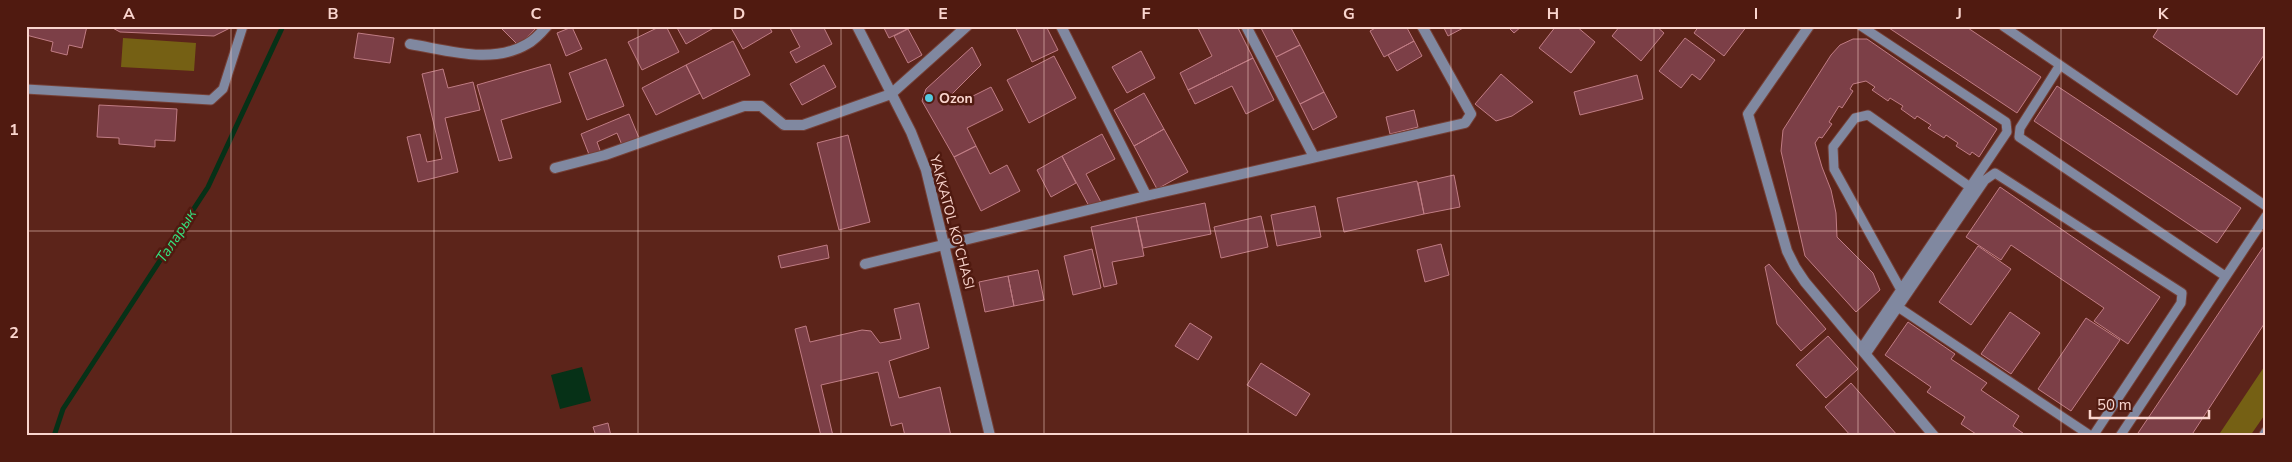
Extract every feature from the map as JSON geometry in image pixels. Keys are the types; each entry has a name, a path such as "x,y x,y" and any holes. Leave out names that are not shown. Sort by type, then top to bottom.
{"street":[{"path":"410,44 474,55 491,55 507,52 527,44 547,26"},
{"name":"YAKKATOL KO'CHASI","path":"857,26 911,132 923,161 990,436"},
{"path":"555,168 605,155 744,106 760,106 784,125 803,125 891,94 967,26"},
{"path":"1060,26 1146,196"},
{"path":"1246,26 1314,157"},
{"path":"865,264 1146,196 1465,123 1471,114 1422,26"},
{"path":"1809,26 1748,114 1787,251 1795,268 1934,436"}],"lane":[{"path":"26,89 211,100 223,89 243,26"},
{"path":"1861,26 2006,122 2007,132 1901,290 1864,352"},
{"path":"2003,26 2266,206"},
{"path":"2060,65 2020,128 2019,137 2225,276"},
{"path":"1901,290 1834,169 1833,147 1855,118 1868,115 1970,187"},
{"path":"1864,352 1898,307 1985,180 1995,173 2182,293 2180,304 2092,436 1898,307"},
{"path":"2120,436 2266,216"},
{"path":"2263,436 2266,432"}],"shaded area":[{"path":"123,38 196,43 194,71 121,67"},
{"path":"2266,364 2266,413 2250,436 2218,436"},
{"path":"582,367 591,401 560,409 551,375"}],"building":[{"path":"26,26 87,26 82,48 69,45 67,55 51,51 53,42 26,35"},
{"path":"109,26 234,26 214,36 120,32"},
{"path":"499,26 538,26 519,46"},
{"path":"661,26 666,26 679,52 642,70 628,42"},
{"path":"676,26 717,26 686,44"},
{"path":"730,26 769,26 772,32 743,49"},
{"path":"789,26 823,26 832,44 796,63 790,52 800,47"},
{"path":"883,26 913,26 889,38"},
{"path":"1015,26 1046,26 1058,50 1032,62"},
{"path":"1197,26 1237,26 1253,58 1188,90 1180,73 1212,56"},
{"path":"1260,26 1290,26 1300,45 1276,57"},
{"path":"1379,26 1406,26 1414,41 1384,57 1370,31"},
{"path":"1443,26 1467,26 1448,36"},
{"path":"1507,26 1522,26 1514,33"},
{"path":"1556,26 1576,26 1595,42 1571,73 1539,48"},
{"path":"1620,26 1656,26 1664,33 1641,61 1612,36"},
{"path":"1699,26 1747,26 1724,56 1694,33"},
{"path":"1886,26 1965,26 2041,77 2017,113"},
{"path":"2160,26 2263,26 2266,28 2266,52 2237,95 2153,37"},
{"path":"572,27 582,49 566,56 557,33"},
{"path":"908,29 922,55 908,63 894,36"},
{"path":"358,33 394,38 390,63 354,58"},
{"path":"1685,38 1715,60 1700,80 1692,74 1681,88 1659,71"},
{"path":"1853,39 1867,39 1997,129 1979,157 1972,152 1970,155 1956,146 1958,143 1946,135 1944,138 1928,128 1931,125 1917,116 1915,119 1901,109 1903,106 1890,98 1888,101 1872,90 1875,87 1866,81 1853,84 1850,89 1853,91 1842,108 1839,106 1829,122 1832,124 1822,138 1819,137 1815,143 1831,190 1836,213 1837,237 1873,273 1880,290 1856,312 1805,256 1781,151 1783,130 1831,55 1840,45"},
{"path":"733,41 750,75 703,99 686,65"},
{"path":"1414,41 1422,56 1397,71 1388,55"},
{"path":"1300,45 1324,92 1300,104 1276,57"},
{"path":"972,47 981,65 950,96 955,105 991,87 1003,110 967,128 976,146 954,157 922,101 926,89"},
{"path":"1141,51 1155,78 1127,93 1112,67"},
{"path":"1054,56 1076,98 1029,123 1007,80"},
{"path":"1253,58 1274,100 1246,114 1232,86 1195,104 1188,90"},
{"path":"606,59 624,106 587,120 569,73"},
{"path":"550,64 561,102 501,120 512,158 499,161 477,85"},
{"path":"686,65 700,93 656,115 642,88"},
{"path":"824,65 836,87 802,105 790,84"},
{"path":"443,69 448,88 473,82 480,110 445,118 458,172 418,182 407,137 420,134 427,162 442,159 422,74"},
{"path":"1501,74 1533,102 1512,116 1496,121 1475,104"},
{"path":"1637,75 1643,99 1580,115 1574,92"},
{"path":"2057,86 2241,208 2217,243 2034,121"},
{"path":"1324,92 1337,117 1313,130 1300,104"},
{"path":"1144,93 1164,129 1134,146 1114,110"},
{"path":"99,105 177,109 175,141 155,140 155,147 119,144 119,138 97,137"},
{"path":"1414,110 1418,127 1390,134 1386,117"},
{"path":"629,114 639,138 622,145 617,133 597,142 601,153 590,157 581,134"},
{"path":"1164,129 1188,172 1157,189 1134,146"},
{"path":"1102,134 1115,159 1086,174 1101,202 1090,208 1062,156"},
{"path":"848,135 870,222 839,230 817,143"},
{"path":"976,146 990,174 1007,165 1020,191 981,211 954,157"},
{"path":"1062,156 1076,183 1051,197 1037,170"},
{"path":"1454,175 1460,207 1424,214 1418,183"},
{"path":"1417,181 1424,214 1344,232 1337,198"},
{"path":"2000,187 2160,297 2128,344 2094,321 2104,308 2011,245 2001,260 1966,237"},
{"path":"1205,203 1211,234 1143,248 1136,217"},
{"path":"1315,206 1321,237 1277,246 1271,215"},
{"path":"1261,216 1268,247 1221,258 1214,227"},
{"path":"1136,217 1144,256 1112,262 1117,284 1104,287 1091,227"},
{"path":"2266,243 2266,321 2191,436 2136,436"},
{"path":"1441,244 1449,275 1425,282 1417,250"},
{"path":"827,245 829,258 781,268 778,256"},
{"path":"1978,246 2011,269 1971,325 1939,302"},
{"path":"1092,249 1101,288 1073,295 1064,256"},
{"path":"1769,264 1826,329 1801,351 1777,324 1765,267"},
{"path":"1038,270 1044,300 1014,306 1008,276"},
{"path":"1008,276 1014,306 985,312 979,282"},
{"path":"919,303 929,348 889,361 899,398 940,387 951,436 905,436 902,423 891,426 878,372 821,385 833,436 821,436 795,329 806,326 810,342 862,330 871,331 880,343 901,339 894,309"},
{"path":"2010,312 2040,333 2011,374 1981,354"},
{"path":"2086,318 2120,340 2071,411 2038,389"},
{"path":"1908,322 1955,354 1951,359 1987,383 1981,390 2019,416 2013,426 2027,436 1979,436 1961,424 1965,417 1927,392 1931,387 1885,355"},
{"path":"1190,323 1212,337 1198,360 1175,346"},
{"path":"1828,336 1858,369 1826,398 1796,365"},
{"path":"1261,363 1310,394 1296,416 1247,385"},
{"path":"1851,383 1898,436 1851,436 1825,407"},
{"path":"608,423 611,436 596,436 593,427"}],"waterway":[{"name":"Таларык","path":"54,436 63,409 208,187 283,26"}],"place":[{"name":"Ozon","path":"929,98"}]}
